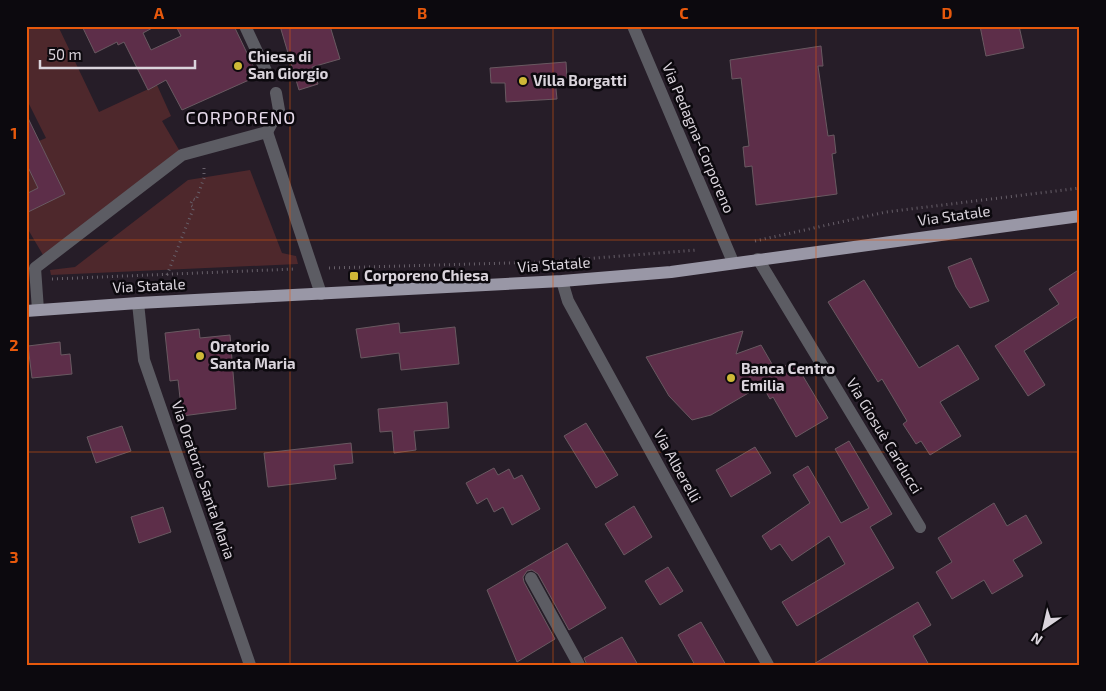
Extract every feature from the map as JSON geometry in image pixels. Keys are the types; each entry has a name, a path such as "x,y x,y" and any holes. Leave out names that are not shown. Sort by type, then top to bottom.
{"main road":[{"name":"Via Statale","path":"32,311 138,303 562,281 671,272 1080,216"}],"street":[{"path":"245,26 267,73"},
{"name":"Via Pedagna-Corporeno","path":"632,26 734,262"},
{"path":"32,311 36,280 35,268 182,155 267,132 279,110 276,93"},
{"path":"267,132 321,294"},
{"name":"Via Giosuè Carducci","path":"758,259 920,527"},
{"name":"Via Alberelli","path":"562,281 568,301 768,665"},
{"name":"Via Oratorio Santa Maria","path":"138,303 144,360 250,665"},
{"path":"531,578 579,665"}],"path":[{"path":"167,275 194,207 190,205 193,199 196,200 204,178 204,149"},
{"path":"36,280 313,268 545,262 727,248 886,212 1080,188"}],"shaded area":[{"path":"26,26 58,26 99,112 157,85 171,116 162,121 182,155 46,260 26,226 26,115 39,141 46,138 26,98"},
{"path":"250,170 282,253 296,256 298,264 51,275 50,270 75,267 188,180"}],"building":[{"path":"82,26 156,26 143,33 151,50 181,36 176,26 234,26 258,76 182,110 166,80 148,90 124,42 118,45 117,42 95,53"},
{"path":"280,26 330,26 340,59 312,67 318,84 299,90"},
{"path":"980,26 1019,26 1024,48 986,56"},
{"path":"821,46 823,66 818,66 828,136 834,135 836,153 832,154 837,194 756,205 752,166 745,167 743,147 749,146 741,78 732,79 730,60"},
{"name":"Villa Borgatti","path":"566,62 567,78 555,79 557,99 506,102 505,83 491,83 490,68"},
{"path":"26,114 65,194 26,213 26,194 38,188 26,163"},
{"path":"971,258 989,301 970,308 956,287 948,267"},
{"path":"1080,269 1080,315 1024,351 1045,385 1028,396 995,346 1059,304 1049,289"},
{"path":"864,280 919,368 958,345 979,379 940,402 961,436 930,455 921,441 916,444 903,424 907,421 882,379 878,382 828,302"},
{"path":"399,323 400,333 455,327 459,364 401,370 399,353 361,358 356,329"},
{"path":"199,329 200,338 230,335 236,409 182,416 178,380 170,381 165,333"},
{"name":"Banca Centro Emilia","path":"743,331 736,354 761,345 776,371 794,361 828,418 796,437 773,397 770,399 762,385 711,415 692,420 669,396 646,357"},
{"path":"60,342 61,355 70,354 72,374 32,378 28,346"},
{"path":"447,402 449,428 414,431 416,450 394,453 392,431 380,432 378,409"},
{"path":"586,423 618,475 596,488 564,436"},
{"path":"122,426 131,451 96,463 87,437"},
{"path":"849,441 892,514 870,527 894,568 797,626 782,602 845,564 829,536 792,561 780,544 771,550 762,536 810,503 793,475 808,466 841,523 869,508 835,449"},
{"path":"351,443 353,463 334,465 336,479 268,487 264,453"},
{"path":"755,447 771,473 731,497 716,470"},
{"path":"494,468 498,475 509,469 514,479 522,475 540,509 512,525 503,507 494,512 487,498 477,504 466,483"},
{"path":"994,503 1007,526 1026,515 1042,543 1013,560 1023,576 992,594 984,580 952,599 936,572 952,562 938,538"},
{"path":"634,506 652,537 624,555 605,524"},
{"path":"163,507 171,532 139,543 131,517"},
{"path":"567,543 606,608 569,630 538,574 532,570 527,571 523,577 524,582 555,639 517,662 487,590"},
{"path":"668,567 683,591 660,605 645,581"},
{"path":"918,602 931,625 913,636 929,665 812,665"},
{"path":"701,622 726,665 695,665 678,635"},
{"path":"622,637 638,665 587,665 584,658"}],"place":[{"name":"Chiesa di San Giorgio","path":"238,66"},
{"name":"Villa Borgatti","path":"523,81"},
{"name":"Corporeno Chiesa","path":"354,276"},
{"name":"Oratorio Santa Maria","path":"200,356"},
{"name":"Banca Centro Emilia","path":"731,378"}],"district":[{"name":"CORPORENO","path":"241,118"}]}
